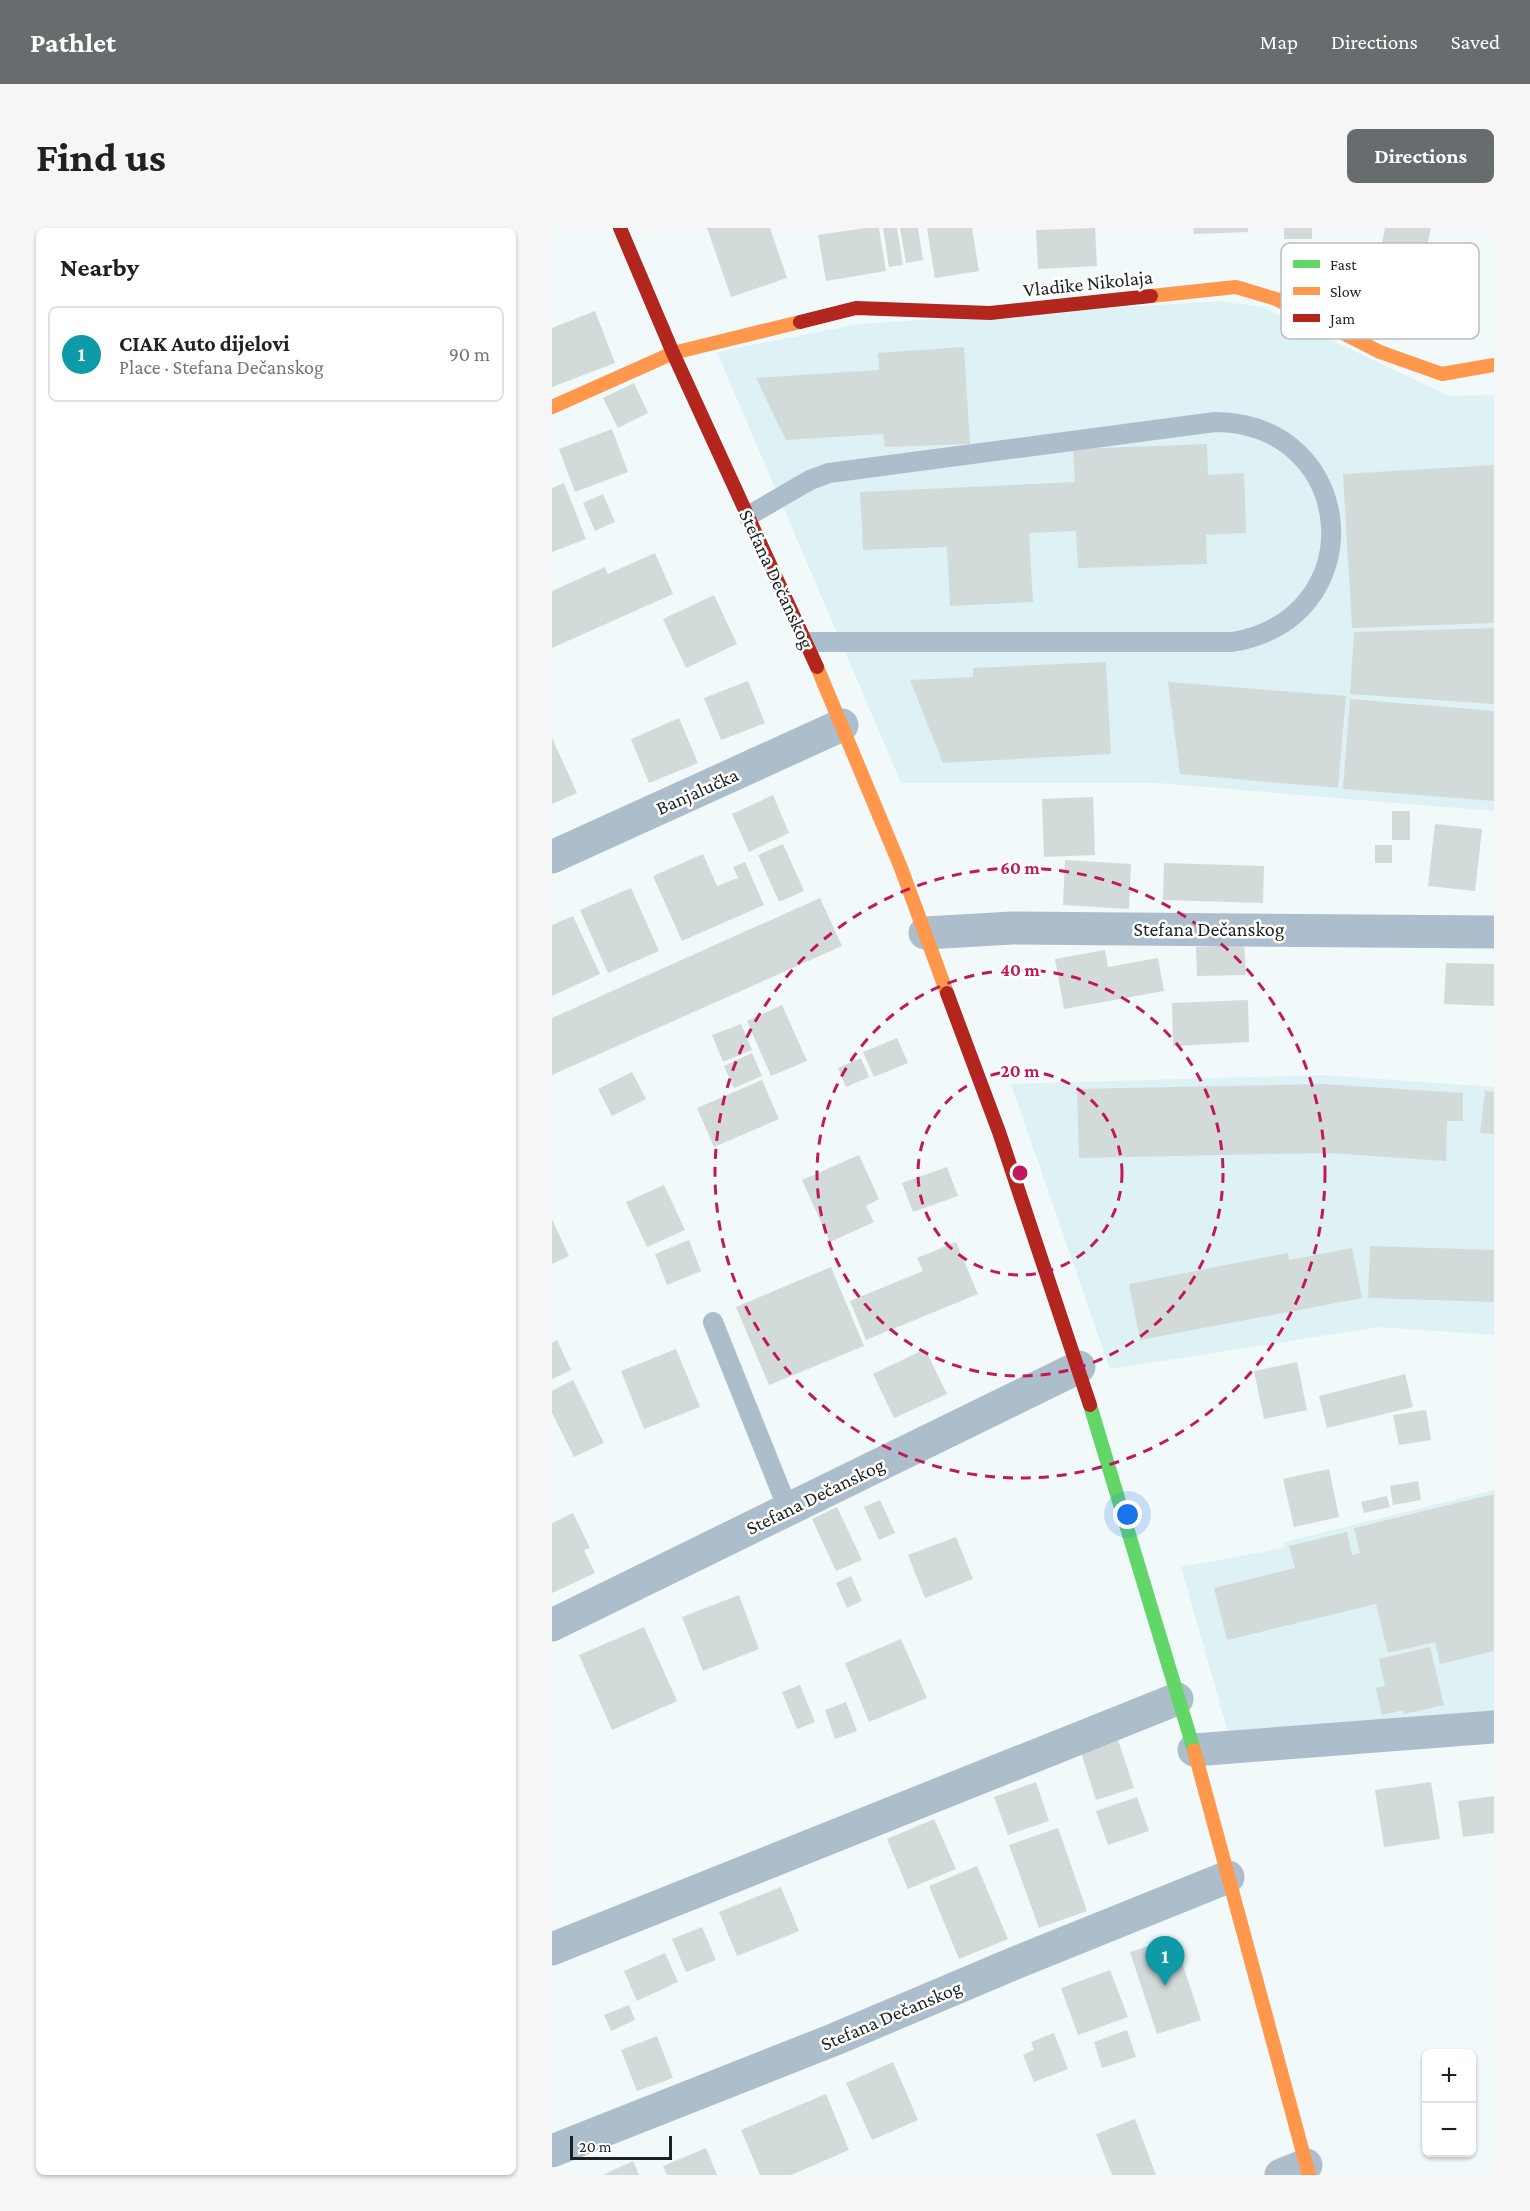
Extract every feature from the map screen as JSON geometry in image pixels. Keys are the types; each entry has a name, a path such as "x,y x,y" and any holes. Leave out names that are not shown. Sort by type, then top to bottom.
{"main road":[{"name":"Stefana Dečanskog","path":"620,228 673,353 842,725 925,933 999,1132 1079,1367 1194,1750 1228,1876 1299,2172"},
{"name":"Vladike Nikolaja","path":"552,407 673,353 856,308 990,313 1236,287 1281,302"},
{"name":"Vladike Nikolaja","path":"1354,339 1380,352 1442,374 1494,365"}],"street":[{"name":"Banjalučka","path":"552,857 842,725"},
{"name":"Stefana Dečanskog","path":"925,933 1013,928 1494,932"},
{"name":"Stefana Dečanskog","path":"552,1624 1079,1367"},
{"path":"552,1950 1177,1699"},
{"path":"1194,1750 1494,1727"},
{"name":"Stefana Dečanskog","path":"552,2151 833,2040 1228,1876"}],"lane":[{"path":"748,516 810,480 829,473 1215,422 1247,425 1268,432 1286,443 1300,455 1315,474 1327,501 1331,545 1329,558 1319,583 1308,601 1293,616 1264,634 1248,639 1220,642 806,642"},
{"path":"712,1322 788,1509"}],"shaded area":[{"path":"1221,301 1262,307 1281,316 1281,339 1329,339 1449,396 1494,395 1494,811 1157,783 901,783 717,352 859,324"},
{"path":"1322,1075 1494,1087 1494,1335 1379,1327 1110,1369 1011,1084"},
{"path":"1494,1490 1494,1723 1230,1739 1181,1567 1284,1548 1284,1542"}],"building":[{"path":"707,228 770,228 787,278 731,297"},
{"path":"879,228 886,271 826,281 818,235"},
{"path":"883,228 897,228 903,265 889,267"},
{"path":"900,228 918,228 923,260 906,263"},
{"path":"927,228 972,228 979,271 935,278"},
{"path":"1095,228 1097,266 1038,269 1036,230"},
{"path":"1193,228 1248,228 1248,232 1194,234"},
{"path":"1284,228 1312,228 1312,239 1284,239"},
{"path":"1385,228 1431,228 1428,243 1382,243"},
{"path":"595,311 615,363 552,387 552,328"},
{"path":"964,347 970,444 885,447 883,434 786,440 756,378 879,370 878,353"},
{"path":"634,383 648,413 618,428 603,398"},
{"path":"612,429 628,472 575,492 559,449"},
{"path":"1207,444 1208,475 1244,473 1246,533 1206,535 1207,564 1078,568 1076,531 1029,533 1033,602 950,606 947,547 863,550 860,492 1075,482 1073,449"},
{"path":"1494,465 1494,623 1352,628 1343,474"},
{"path":"564,483 586,539 552,552 552,488"},
{"path":"603,494 615,522 595,531 583,503"},
{"path":"655,553 673,594 552,648 552,591 605,567 608,574"},
{"path":"714,595 737,644 686,668 663,619"},
{"path":"1494,628 1494,704 1350,694 1354,632"},
{"path":"1106,662 1111,754 943,763 910,680 973,677 973,668"},
{"path":"748,681 765,723 721,740 704,698"},
{"path":"1168,682 1346,696 1338,788 1180,774"},
{"path":"1350,699 1494,711 1494,801 1343,789"},
{"path":"679,718 698,763 649,783 631,739"},
{"path":"552,738 577,793 552,804"},
{"path":"773,795 789,833 749,852 732,814"},
{"path":"1093,797 1095,855 1044,857 1042,799"},
{"path":"1392,811 1410,811 1410,840 1392,840"},
{"path":"1435,824 1482,829 1475,891 1428,886"},
{"path":"783,844 804,891 779,902 758,855"},
{"path":"1375,845 1392,845 1392,863 1375,863"},
{"path":"703,854 717,886 738,878 733,867 745,862 764,905 682,941 653,876"},
{"path":"1065,860 1131,864 1129,909 1063,905"},
{"path":"1164,863 1264,866 1263,903 1163,900"},
{"path":"631,888 659,951 608,973 580,910"},
{"path":"820,898 842,946 552,1075 552,1018"},
{"path":"573,916 600,974 552,996 552,925"},
{"path":"1244,945 1246,975 1197,976 1196,947"},
{"path":"1105,950 1108,967 1158,958 1164,991 1064,1009 1055,959"},
{"path":"1446,963 1494,964 1494,1006 1444,1004"},
{"path":"1248,1000 1249,1042 1173,1046 1172,1003"},
{"path":"782,1005 807,1061 771,1076 747,1021"},
{"path":"741,1024 752,1050 723,1062 712,1035"},
{"path":"897,1038 908,1063 874,1077 863,1052"},
{"path":"752,1053 762,1076 734,1088 724,1066"},
{"path":"861,1058 869,1077 846,1087 838,1068"},
{"path":"632,1072 646,1099 612,1116 598,1089"},
{"path":"762,1080 779,1119 714,1147 697,1108"},
{"path":"1324,1084 1463,1093 1463,1121 1447,1121 1446,1161 1328,1153 1079,1158 1077,1089"},
{"path":"1485,1091 1494,1092 1494,1134 1480,1133"},
{"path":"859,1155 879,1199 866,1206 874,1222 830,1242 802,1180"},
{"path":"947,1167 958,1196 913,1212 902,1183"},
{"path":"664,1185 685,1230 647,1247 626,1202"},
{"path":"552,1219 569,1256 552,1264"},
{"path":"689,1240 701,1271 667,1285 655,1254"},
{"path":"956,1242 978,1294 866,1340 850,1301 923,1271 917,1258"},
{"path":"1370,1246 1494,1250 1494,1302 1368,1298"},
{"path":"1352,1248 1362,1298 1140,1340 1129,1284 1288,1253 1289,1260"},
{"path":"831,1267 864,1346 769,1385 736,1307"},
{"path":"557,1340 571,1370 552,1379 552,1343"},
{"path":"676,1349 700,1407 644,1429 621,1371"},
{"path":"925,1349 947,1394 894,1418 873,1374"},
{"path":"1297,1362 1307,1410 1264,1419 1254,1371"},
{"path":"1405,1374 1413,1407 1327,1428 1319,1396"},
{"path":"573,1380 604,1443 574,1457 552,1413 552,1391"},
{"path":"1426,1410 1431,1440 1399,1445 1393,1415"},
{"path":"1329,1469 1339,1517 1294,1527 1283,1479"},
{"path":"1418,1481 1421,1500 1393,1505 1390,1486"},
{"path":"1494,1494 1494,1651 1440,1664 1435,1642 1388,1653 1376,1604 1227,1640 1214,1588 1295,1568 1289,1546 1347,1532 1352,1555 1360,1553 1354,1528"},
{"path":"1387,1496 1390,1507 1364,1513 1361,1502"},
{"path":"880,1500 895,1533 879,1540 864,1507"},
{"path":"837,1507 862,1560 836,1571 812,1519"},
{"path":"573,1513 590,1548 584,1550 595,1573 552,1593 552,1523"},
{"path":"956,1537 973,1579 925,1598 908,1555"},
{"path":"851,1576 862,1601 847,1608 836,1583"},
{"path":"739,1595 759,1649 703,1671 682,1617"},
{"path":"644,1627 677,1701 612,1730 579,1655"},
{"path":"901,1639 927,1698 869,1722 845,1663"},
{"path":"1430,1647 1444,1705 1404,1714 1403,1710 1382,1715 1376,1688 1385,1686 1379,1659"},
{"path":"800,1685 815,1722 797,1729 782,1692"},
{"path":"846,1702 857,1731 835,1739 825,1710"},
{"path":"1117,1737 1134,1788 1096,1800 1080,1749"},
{"path":"1036,1782 1049,1821 1008,1835 994,1797"},
{"path":"1431,1782 1440,1839 1384,1847 1375,1790"},
{"path":"1494,1796 1494,1833 1463,1837 1458,1801"},
{"path":"1137,1797 1149,1831 1108,1845 1096,1811"},
{"path":"934,1819 956,1869 908,1889 887,1839"},
{"path":"1058,1828 1087,1911 1039,1928 1009,1845"},
{"path":"977,1866 1008,1939 959,1959 929,1886"},
{"path":"781,1887 799,1931 737,1956 719,1912"},
{"path":"702,1927 716,1960 686,1972 672,1939"},
{"path":"1174,1938 1201,2020 1157,2034 1130,1952"},
{"path":"665,1953 678,1982 637,2001 624,1971"},
{"path":"1110,1970 1128,2017 1078,2035 1061,1988"},
{"path":"629,2005 635,2020 611,2031 604,2015"},
{"path":"1127,2030 1136,2057 1102,2068 1094,2042"},
{"path":"1054,2033 1068,2069 1034,2082 1023,2055 1034,2050 1031,2042"},
{"path":"657,2036 673,2078 637,2091 621,2050"},
{"path":"893,2062 918,2120 872,2140 846,2083"},
{"path":"826,2094 849,2150 791,2175 760,2175 741,2130"},
{"path":"1135,2119 1156,2175 1112,2175 1096,2134"},
{"path":"706,2148 717,2175 667,2175 663,2166"},
{"path":"633,2161 639,2175 603,2175"}],"traffic: fast":[{"path":"1090,1405 1194,1750"}],"traffic: slow":[{"path":"1151,296 1236,287 1281,302"},
{"path":"552,407 673,353 800,322"},
{"path":"1354,339 1380,352 1442,374 1494,365"},
{"path":"817,667 901,868 947,993"},
{"path":"1194,1750 1309,2175"}],"traffic: jam":[{"path":"620,228 673,353 817,667"},
{"path":"800,322 856,308 990,313 1151,296"},
{"path":"947,993 999,1132 1090,1405"}],"place":[{"name":"CIAK Auto dijelovi","path":"1165,1986"}]}
